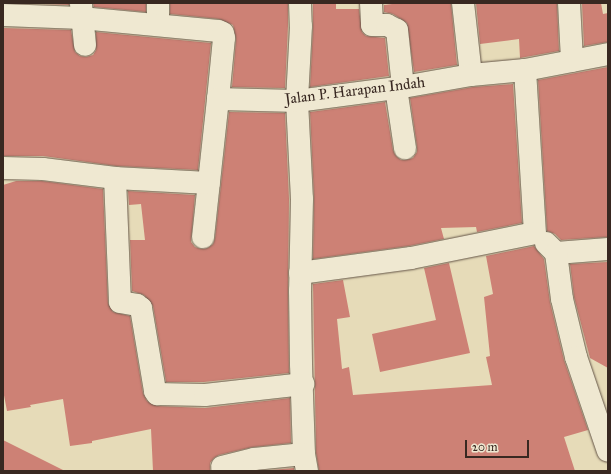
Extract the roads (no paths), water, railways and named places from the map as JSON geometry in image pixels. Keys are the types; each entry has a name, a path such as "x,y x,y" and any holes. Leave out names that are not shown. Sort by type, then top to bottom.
{"street":[{"path":"158,3 158,25"},
{"path":"222,467 254,459 306,462 300,274 302,199 297,101 301,26 300,3"},
{"path":"371,3 372,25 387,25 397,30 404,148"},
{"path":"462,3 471,75"},
{"path":"569,3 572,61"},
{"path":"81,10 85,45"},
{"path":"5,11 81,10 158,25 219,29 224,38 203,237"},
{"name":"Jalan P. Harapan Indah","path":"218,99 297,101 400,87 471,75 525,70 608,54"},
{"path":"525,70 535,233 556,253 562,299 576,357 608,451"},
{"path":"3,168 42,169 115,178 209,183"},
{"path":"115,178 120,302 137,305 141,308 154,391 157,394 205,395 303,384"},
{"path":"300,274 411,258 535,233"},
{"path":"556,253 608,248"}]}
